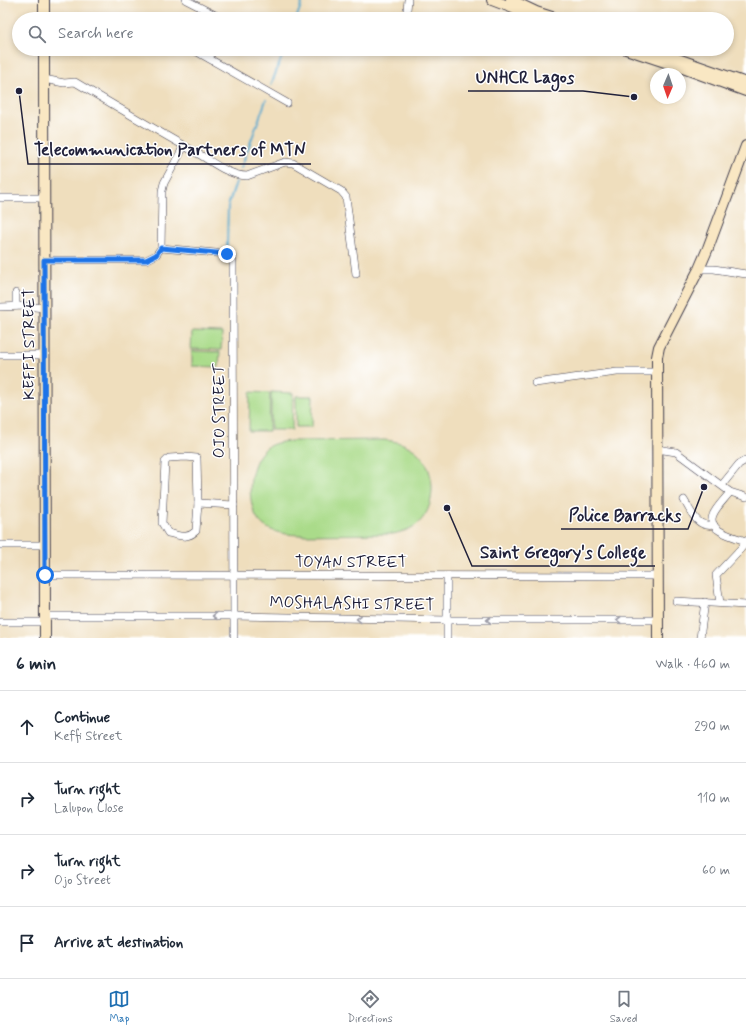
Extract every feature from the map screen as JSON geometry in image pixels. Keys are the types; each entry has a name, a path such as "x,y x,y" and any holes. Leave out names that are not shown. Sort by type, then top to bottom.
{"main road":[{"path":"44,0 44,12"},
{"path":"492,0 520,12"},
{"path":"511,0 536,12"},
{"name":"KEFFI STREET","path":"44,56 45,638"},
{"path":"647,56 746,91"},
{"path":"669,56 746,83"},
{"path":"658,638 657,357 659,348 708,248 746,146"}],"street":[{"path":"186,0 210,12"},
{"path":"407,12 408,0"},
{"path":"206,56 287,103"},
{"path":"44,79 64,83 75,82 232,173 247,176 285,162 293,163 341,191 346,197 356,274"},
{"path":"44,260 146,260 156,255 161,248 162,191 164,183 184,146"},
{"path":"0,198 44,198"},
{"name":"OJO STREET","path":"161,248 227,254 231,256 233,262 234,638"},
{"path":"699,269 714,269 746,274"},
{"path":"16,293 16,306"},
{"path":"0,307 16,306 44,308"},
{"path":"0,355 45,355"},
{"path":"535,383 617,372 656,372"},
{"path":"657,449 676,452 730,492 746,497"},
{"path":"185,456 197,458 198,504 196,531 190,536 168,533 162,523 165,462 169,458 185,456"},
{"path":"722,485 739,464 746,460"},
{"path":"720,602 715,579 716,575 746,542 717,529 712,519 713,514 730,492"},
{"path":"684,500 701,525 714,525"},
{"path":"198,504 234,505"},
{"path":"0,545 45,546"},
{"name":"TOYAN STREET","path":"45,575 657,576"},
{"path":"447,576 447,638"},
{"path":"676,601 720,602 746,605"},
{"path":"700,638 705,602"},
{"name":"MOSHALASHI STREET","path":"0,622 45,619 234,616 447,620 658,620"}],"green space":[{"path":"192,332 222,333 221,350 191,349"},
{"path":"192,351 220,352 219,367 192,366"},
{"path":"250,392 270,393 269,431 249,431"},
{"path":"271,392 293,393 292,430 271,430"},
{"path":"296,396 313,396 312,427 296,427"},
{"path":"291,441 393,441 410,447 418,453 429,470 432,490 431,500 428,510 423,518 413,527 393,534 298,535 284,534 271,530 263,525 257,518 251,499 251,477 258,458 269,446 280,442"}],"waterway":[{"path":"299,12 303,0"},
{"path":"271,85 282,56"},
{"path":"241,168 266,100"},
{"path":"227,246 228,206 236,182"}],"place":[{"name":"Telecommunication Partners of MTN","path":"19,91"},
{"name":"UNHCR Lagos","path":"634,97"},
{"name":"Police Barracks","path":"704,487"},
{"name":"Saint Gregory's College","path":"447,508"}],"route":[{"path":"45,575 44,260 146,260 156,255 161,248 227,254"}]}
